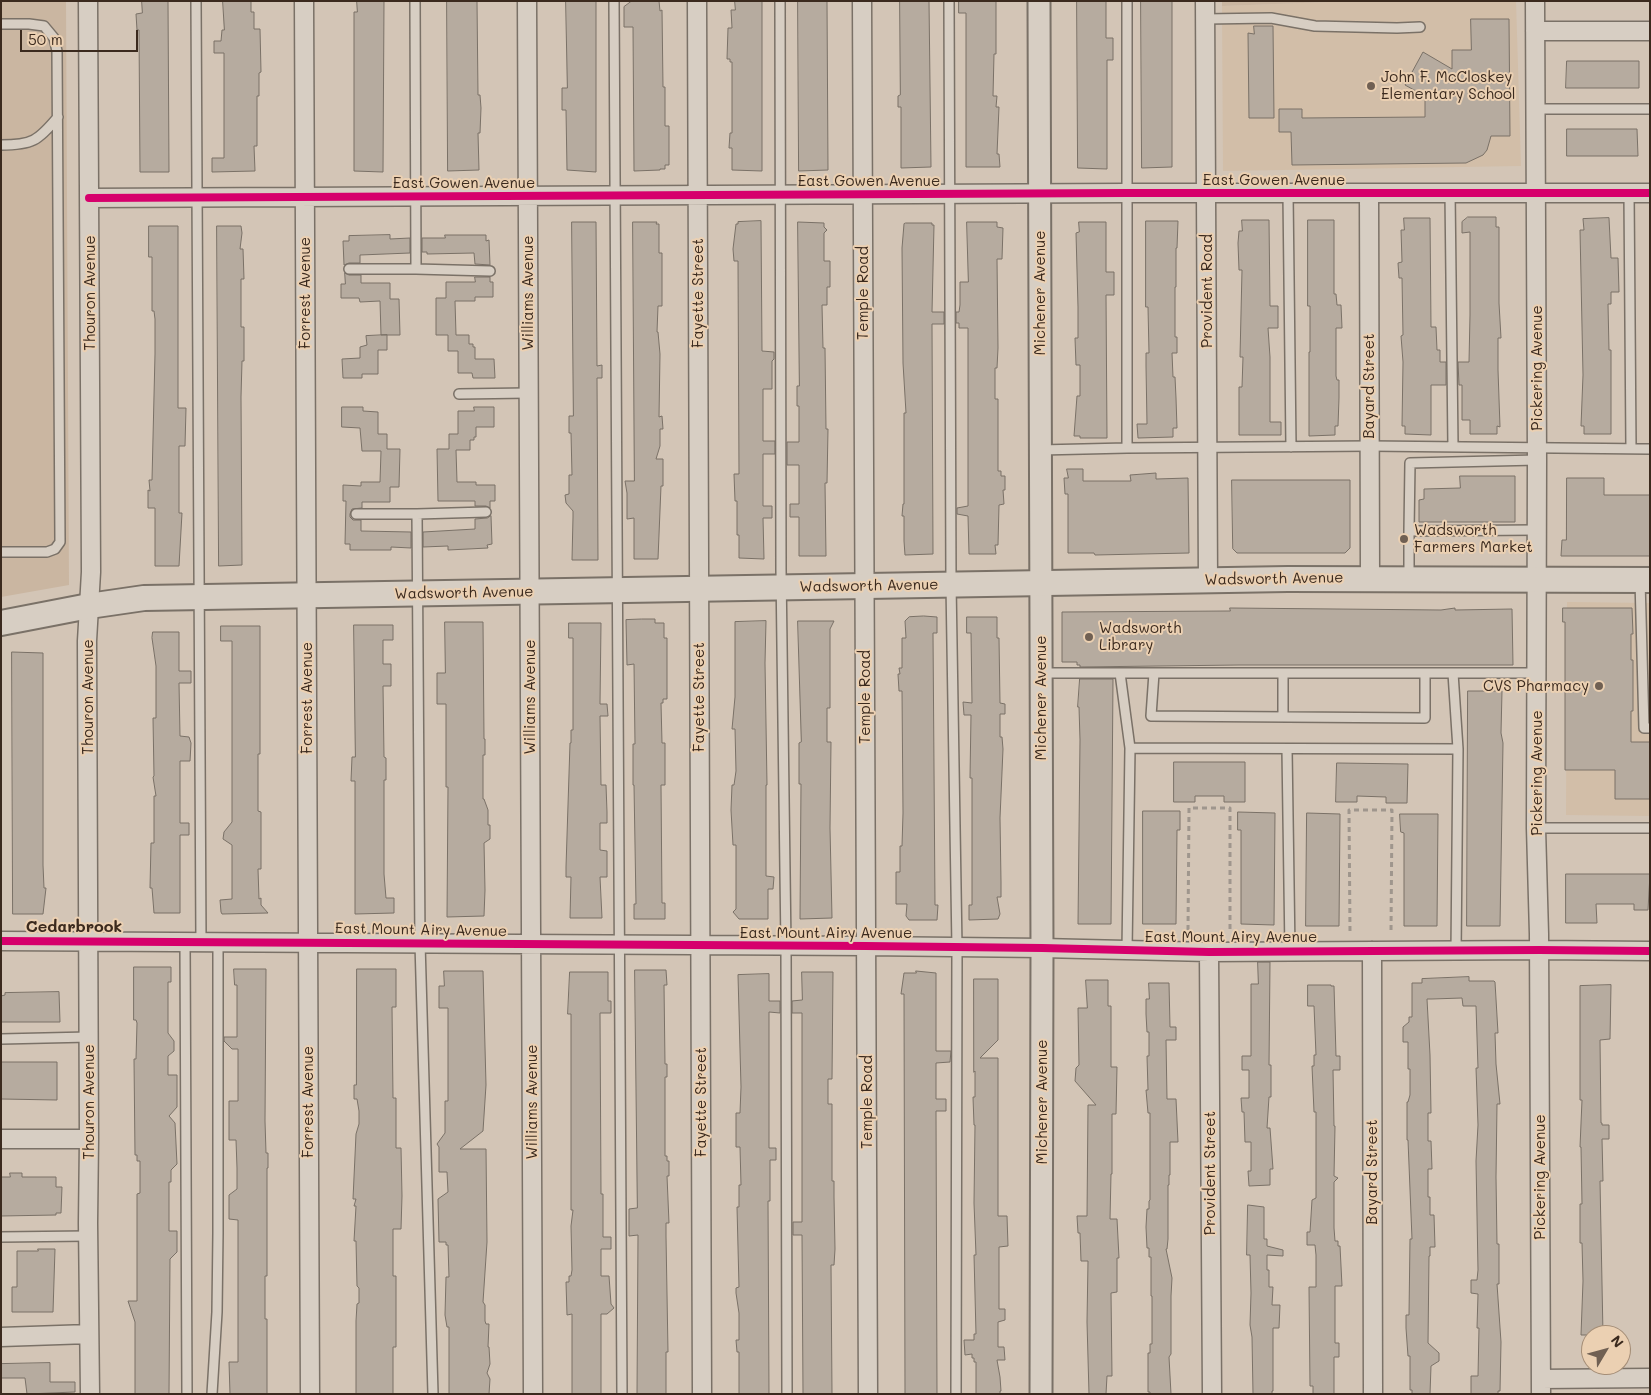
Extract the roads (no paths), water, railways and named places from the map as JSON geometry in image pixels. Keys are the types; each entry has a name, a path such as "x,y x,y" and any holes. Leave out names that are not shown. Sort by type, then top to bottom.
{"main road":[{"name":"Wadsworth Avenue","path":"1,623 123,600 198,597 1370,578 1645,580"}],"street":[{"name":"Thouron Avenue","path":"88,1 91,572 87,641 90,1394"},
{"name":"Forrest Avenue","path":"304,1 310,1394"},
{"name":"Williams Avenue","path":"527,1 533,1394"},
{"name":"Fayette Street","path":"697,1 702,1394"},
{"name":"Temple Road","path":"862,1 868,1394"},
{"name":"Michener Avenue","path":"1039,1 1042,948 1041,1394"},
{"name":"Provident Road","path":"1205,1 1208,580"},
{"name":"Pickering Avenue","path":"1535,1 1536,828 1539,950 1541,1386"},
{"path":"1535,31 1650,31"},
{"name":"East Gowen Avenue","path":"89,198 1650,192"},
{"name":"Bayard Street","path":"1369,193 1370,578"},
{"name":"East Mount Airy Avenue","path":"1,941 89,940 786,947 866,946 1208,952 1650,951"},
{"name":"Bayard Street","path":"1372,951 1373,1394"},
{"name":"Provident Street","path":"1208,952 1212,1394"},
{"path":"1,1139 89,1139"},
{"path":"1,1337 90,1334"},
{"path":"1541,1386 1650,1378"}],"lane":[{"path":"187,1394 201,942 196,1"},
{"path":"415,1 416,269"},
{"path":"614,1 622,1394"},
{"path":"780,1 781,588 786,947 787,1394"},
{"path":"948,1 951,584 956,948 956,1394"},
{"path":"1126,1 1127,448"},
{"path":"1205,19 1271,18 1315,26 1420,27"},
{"path":"1,24 44,26 54,38 57,51 60,542 55,549 47,552 1,552"},
{"path":"1536,109 1650,109"},
{"path":"1,145 18,146 35,141 58,118"},
{"path":"1450,192 1453,447"},
{"path":"1629,193 1631,449"},
{"path":"1288,194 1290,447"},
{"path":"349,269 490,270"},
{"path":"459,394 528,393"},
{"path":"1040,450 1207,446 1370,446 1453,447 1537,454"},
{"path":"1409,579 1410,463 1537,454 1650,449"},
{"path":"356,514 486,512"},
{"path":"418,514 420,943 433,1394"},
{"path":"1409,532 1537,530"},
{"path":"1645,580 1644,728 1650,728"},
{"path":"1040,673 1537,673"},
{"path":"1120,673 1130,748 1127,950"},
{"path":"1154,673 1152,716 1425,718 1426,673"},
{"path":"1283,673 1283,717"},
{"path":"1453,673 1458,750 1456,952"},
{"path":"1130,748 1458,750"},
{"path":"1287,749 1290,952"},
{"path":"1536,828 1650,828"},
{"path":"201,942 218,1243 217,1312 212,1394"},
{"path":"1,1039 89,1037"},
{"path":"1,1237 88,1236"}],"place":[{"name":"John F. McCloskey Elementary School","path":"1371,86"},
{"name":"Wadsworth Farmers Market","path":"1404,539"},
{"name":"Wadsworth Library","path":"1089,637"},
{"name":"CVS Pharmacy","path":"1599,686"}],"district":[{"name":"Cedarbrook","path":"74,927"}]}
